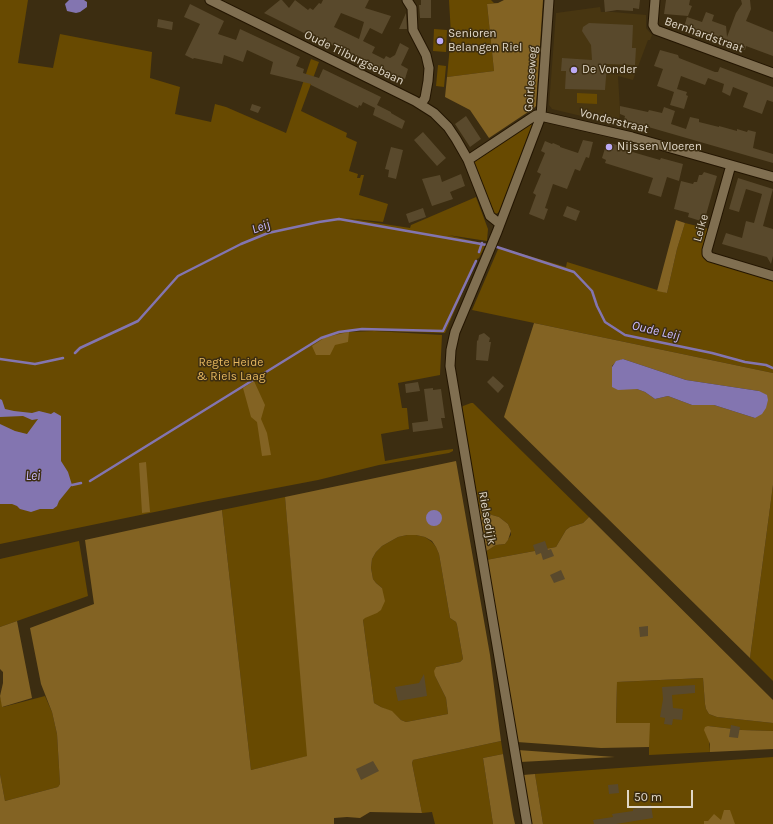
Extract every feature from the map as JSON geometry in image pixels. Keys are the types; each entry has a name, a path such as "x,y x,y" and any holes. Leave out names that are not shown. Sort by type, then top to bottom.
{"street":[{"name":"Oude Tilburgsebaan","path":"211,0 421,104 434,113 448,127 468,160 490,216 500,224"},
{"path":"407,0 412,8 413,30 426,55 429,68 425,98 421,104"},
{"name":"Goirleseweg","path":"500,224 541,116 549,0"},
{"name":"Bernhardstraat","path":"655,0 653,22 656,30 773,73"},
{"path":"468,160 536,115 541,116"},
{"name":"Vonderstraat","path":"541,116 632,137 773,177"},
{"name":"Leike","path":"731,165 706,250 710,257 773,276"},
{"name":"Rielsedijk","path":"500,224 455,332 450,356 450,366 528,824"}],"shaded area":[{"path":"504,0 543,0 536,106 489,138 470,110 445,97 447,77 494,71 487,4 498,3"},
{"path":"600,7 601,12 646,15 646,28 652,35 650,40 648,40 633,80 618,76 620,110 619,125 552,109 549,105 556,13"},
{"path":"676,220 685,223 677,249 667,293 657,291"},
{"path":"534,323 773,373 773,485 750,658 504,417","holes":["623,359 686,380 759,391 755,418 714,405 692,405 668,396 655,399 645,392 637,389 612,387 612,366 616,362"]},
{"path":"349,332 348,342 335,345 330,355 316,355 312,346 324,338"},
{"path":"254,381 265,405 261,419 267,433 271,455 262,456 257,422 251,417 243,388"},
{"path":"456,461 490,655 501,741 413,760 412,763 422,813 370,812 360,818 334,818 334,824 0,824 0,774 5,801 58,787 60,784 57,734 52,712 41,684 30,628 94,604 85,540 222,510 251,770 307,756 285,497","holes":["416,535 425,537 432,541 439,554 450,618 456,622 457,625 463,659 460,662 436,667 434,671 446,698 448,714 406,722 401,720 392,711 374,703 363,620 381,610 385,601 382,588 373,579 371,568 372,559 376,552 382,546 398,537"]},
{"path":"146,462 150,512 142,513 139,463"},
{"path":"477,507 499,517 508,524 511,531 505,544 496,545 485,552"},
{"path":"589,517 773,700 773,723 717,717 709,714 705,704 703,678 617,682 616,723 650,723 649,747 601,748 517,742 486,560 556,547 566,530 570,527 583,523"},
{"path":"17,621 32,698 2,707 0,696 3,683 3,672 0,669 0,627"},
{"path":"708,726 742,730 773,731 773,749 710,752 710,744 704,730 705,727"},
{"path":"518,750 615,757 520,762"},
{"path":"503,754 515,824 493,824 483,758"},
{"path":"535,774 543,824 531,824 523,775"},
{"path":"724,810 730,810 735,824 704,824 704,821 708,821 714,814 721,820"}],"green space":[{"name":"Regte Heide & Riels Laag","path":"0,0 28,0 18,63 53,68 60,34 152,52 150,78 180,87 175,114 211,122 215,104 226,107 286,133 311,59 319,62 301,111 347,133 346,137 357,142 349,171 358,174 357,178 364,175 359,195 388,204 383,222 345,218 410,228 411,225 476,197 488,229 487,241 448,235 486,244 479,258 477,259 445,333 349,330 349,332 374,331 442,335 440,375 398,383 402,408 407,408 409,429 381,434 385,461 438,451 453,449 453,451 449,453 379,465 318,480 0,544"},
{"path":"449,0 491,0 494,3 499,3 487,4 494,71 447,77 451,35"},
{"name":"Senioren Belangen Riel","path":"434,29 447,30 446,52 433,51"},
{"path":"438,65 446,66 444,87 436,86"},
{"path":"577,93 597,94 597,104 577,103"},
{"path":"535,120 502,207 498,213 495,214 473,163"},
{"path":"685,223 709,229 703,252 773,279 773,373 472,310 499,247 566,267 567,262 667,293 677,249"},
{"path":"473,403 589,517 583,523 570,527 566,530 556,547 486,560 485,552 496,545 505,544 511,535 511,531 508,524 499,517 477,507 460,409"},
{"path":"773,485 773,681 750,658"},
{"path":"285,497 308,756 251,770 222,510"},
{"path":"407,535 425,537 436,547 439,554 450,618 456,622 457,625 463,659 460,662 436,667 435,676 446,698 448,714 406,722 401,720 392,712 374,703 363,620 382,588 373,579 371,568 372,559 382,546 398,537"},
{"path":"79,541 88,596 0,627 0,559"},
{"path":"703,678 705,704 709,714 717,717 773,723 773,731 742,730 708,726 710,752 649,755 649,723 616,723 617,682"},
{"path":"0,696 3,707 45,696 52,712 57,734 60,784 58,787 5,801 0,774"},
{"path":"501,741 503,754 483,758 493,824 435,824 432,812 422,813 412,763 413,760"},
{"path":"773,757 773,824 543,824 535,774"}],"water":[{"path":"69,0 84,0 87,2 87,7 76,13 67,11 65,4"},
{"path":"623,359 686,380 759,391 767,395 768,400 766,408 762,414 755,418 714,405 692,405 668,396 655,399 645,392 637,389 618,390 612,387 612,367 616,361"},
{"name":"Lei","path":"0,399 2,400 5,409 32,413 39,411 51,414 54,412 61,416 61,461 68,472 72,485 59,501 57,506 53,509 40,509 31,512 20,509 12,504 0,504 0,424 15,431 27,434 38,419 32,420 23,416 0,417"},
{"path":"434,510 440,512 442,518 440,524 434,526 428,524 426,518 428,512"}],"building":[{"path":"280,0 282,0 289,8 295,0 308,10 310,8 313,10 319,3 321,4 323,0 369,0 365,8 391,16 382,34 370,28 363,41 375,47 372,53 384,59 386,56 390,58 395,55 400,43 409,48 401,65 408,69 405,79 401,77 400,79 264,13","holes":["341,13 364,22 359,39 334,27"]},
{"path":"421,0 431,0 431,18 420,18 419,5 421,5"},
{"path":"604,0 640,0 639,9 633,8 633,11 617,10 605,12"},
{"path":"666,0 690,0 689,5 692,6 688,16 664,14"},
{"path":"741,0 750,0 751,9 746,21 773,32 773,56 746,46 745,50 684,27 687,17 702,22 706,12 714,15 712,21 726,26 727,37 736,13 742,4"},
{"path":"190,4 224,21 218,34 236,40 240,29 300,57 296,66 304,69 303,73 319,78 323,69 381,97 377,105 405,121 402,129 373,115 375,108 363,102 358,108 311,84 270,74 273,62 247,50 243,62 224,55 222,64 193,59 185,55 200,24 184,17"},
{"path":"406,13 407,29 399,29"},
{"path":"158,19 173,22 172,30 157,27"},
{"path":"589,23 633,25 632,48 636,48 635,65 607,64 605,90 565,89 566,71 561,71 562,58 592,60 591,45 582,31 583,27"},
{"path":"660,50 678,55 679,58 715,72 718,72 720,67 773,87 773,102 767,100 762,114 743,107 748,93 733,87 730,96 722,92 724,84 708,78 705,85 681,76 677,89 687,92 686,95 688,96 684,109 670,105 674,92 657,86 663,69 654,66"},
{"path":"252,104 261,107 258,113 250,110"},
{"path":"620,106 648,112 649,110 662,113 664,107 675,111 671,124 686,129 690,117 699,119 699,122 719,127 737,131 737,129 747,132 748,130 756,132 753,148 773,154 773,163 624,120 625,116 620,114"},
{"path":"466,116 481,139 470,147 455,124"},
{"path":"423,132 446,158 437,166 414,140"},
{"path":"583,140 593,142 589,158 586,157 580,171 575,169 567,189 553,184 545,208 548,209 544,220 529,214 536,195 533,193 541,174 537,172 545,153 541,151 545,141 578,153"},
{"path":"607,142 630,149 629,151 660,160 661,158 683,164 679,181 667,177 661,197 648,193 653,178 605,163 606,160 602,158"},
{"path":"391,147 403,150 396,179 388,177 389,170 385,169"},
{"path":"704,172 717,176 704,222 688,217 689,213 674,209 681,181 693,184 694,182 697,182 699,175 702,175"},
{"path":"461,174 465,186 450,192 453,199 432,206 422,179 440,175 442,182"},
{"path":"738,178 773,189 763,226 773,229 773,256 771,264 767,257 722,244 726,233 742,238 746,221 754,223 762,194 746,189 739,212 729,209"},
{"path":"567,206 580,211 576,221 563,216"},
{"path":"423,208 426,217 409,223 406,214"},
{"path":"484,333 490,338 489,342 491,342 488,361 476,360 477,340 478,341 479,335"},
{"path":"493,376 504,386 498,393 487,382"},
{"path":"418,382 420,391 406,393 405,384"},
{"path":"433,388 433,390 441,389 445,418 441,418 443,428 413,432 412,423 428,421 424,389"},
{"path":"545,541 548,550 551,549 554,556 543,560 541,553 536,555 533,545"},
{"path":"561,570 565,579 554,583 550,575"},
{"path":"648,626 648,636 640,637 639,627"},
{"path":"424,674 427,696 398,701 395,687 419,683"},
{"path":"695,685 695,693 672,695 673,708 683,709 682,720 673,719 672,725 664,724 665,718 660,717 663,699 662,687"},
{"path":"731,725 740,727 738,738 729,737"},
{"path":"373,761 379,771 361,780 356,769"},
{"path":"618,784 619,793 609,794 608,785"},
{"path":"651,805 653,818 616,824 594,824 593,820 613,817 612,814 633,811 633,809"}],"waterway":[{"name":"Leij","path":"75,353 80,348 138,321 178,276 241,244 268,233 339,219 487,245"},
{"name":"Leij","path":"479,252 482,243"},
{"name":"Oude Leij","path":"497,247 574,272 592,291 605,322 625,335 712,353 745,362 766,365 773,368"},
{"path":"90,481 321,338 339,332 362,329 443,331 476,261"},
{"name":"Leij","path":"0,359 35,364 63,358"},
{"path":"72,485 81,483"}],"place":[{"name":"Senioren Belangen Riel","path":"440,41"},
{"name":"De Vonder","path":"574,70"},
{"name":"Nijssen Vloeren","path":"609,147"}]}
